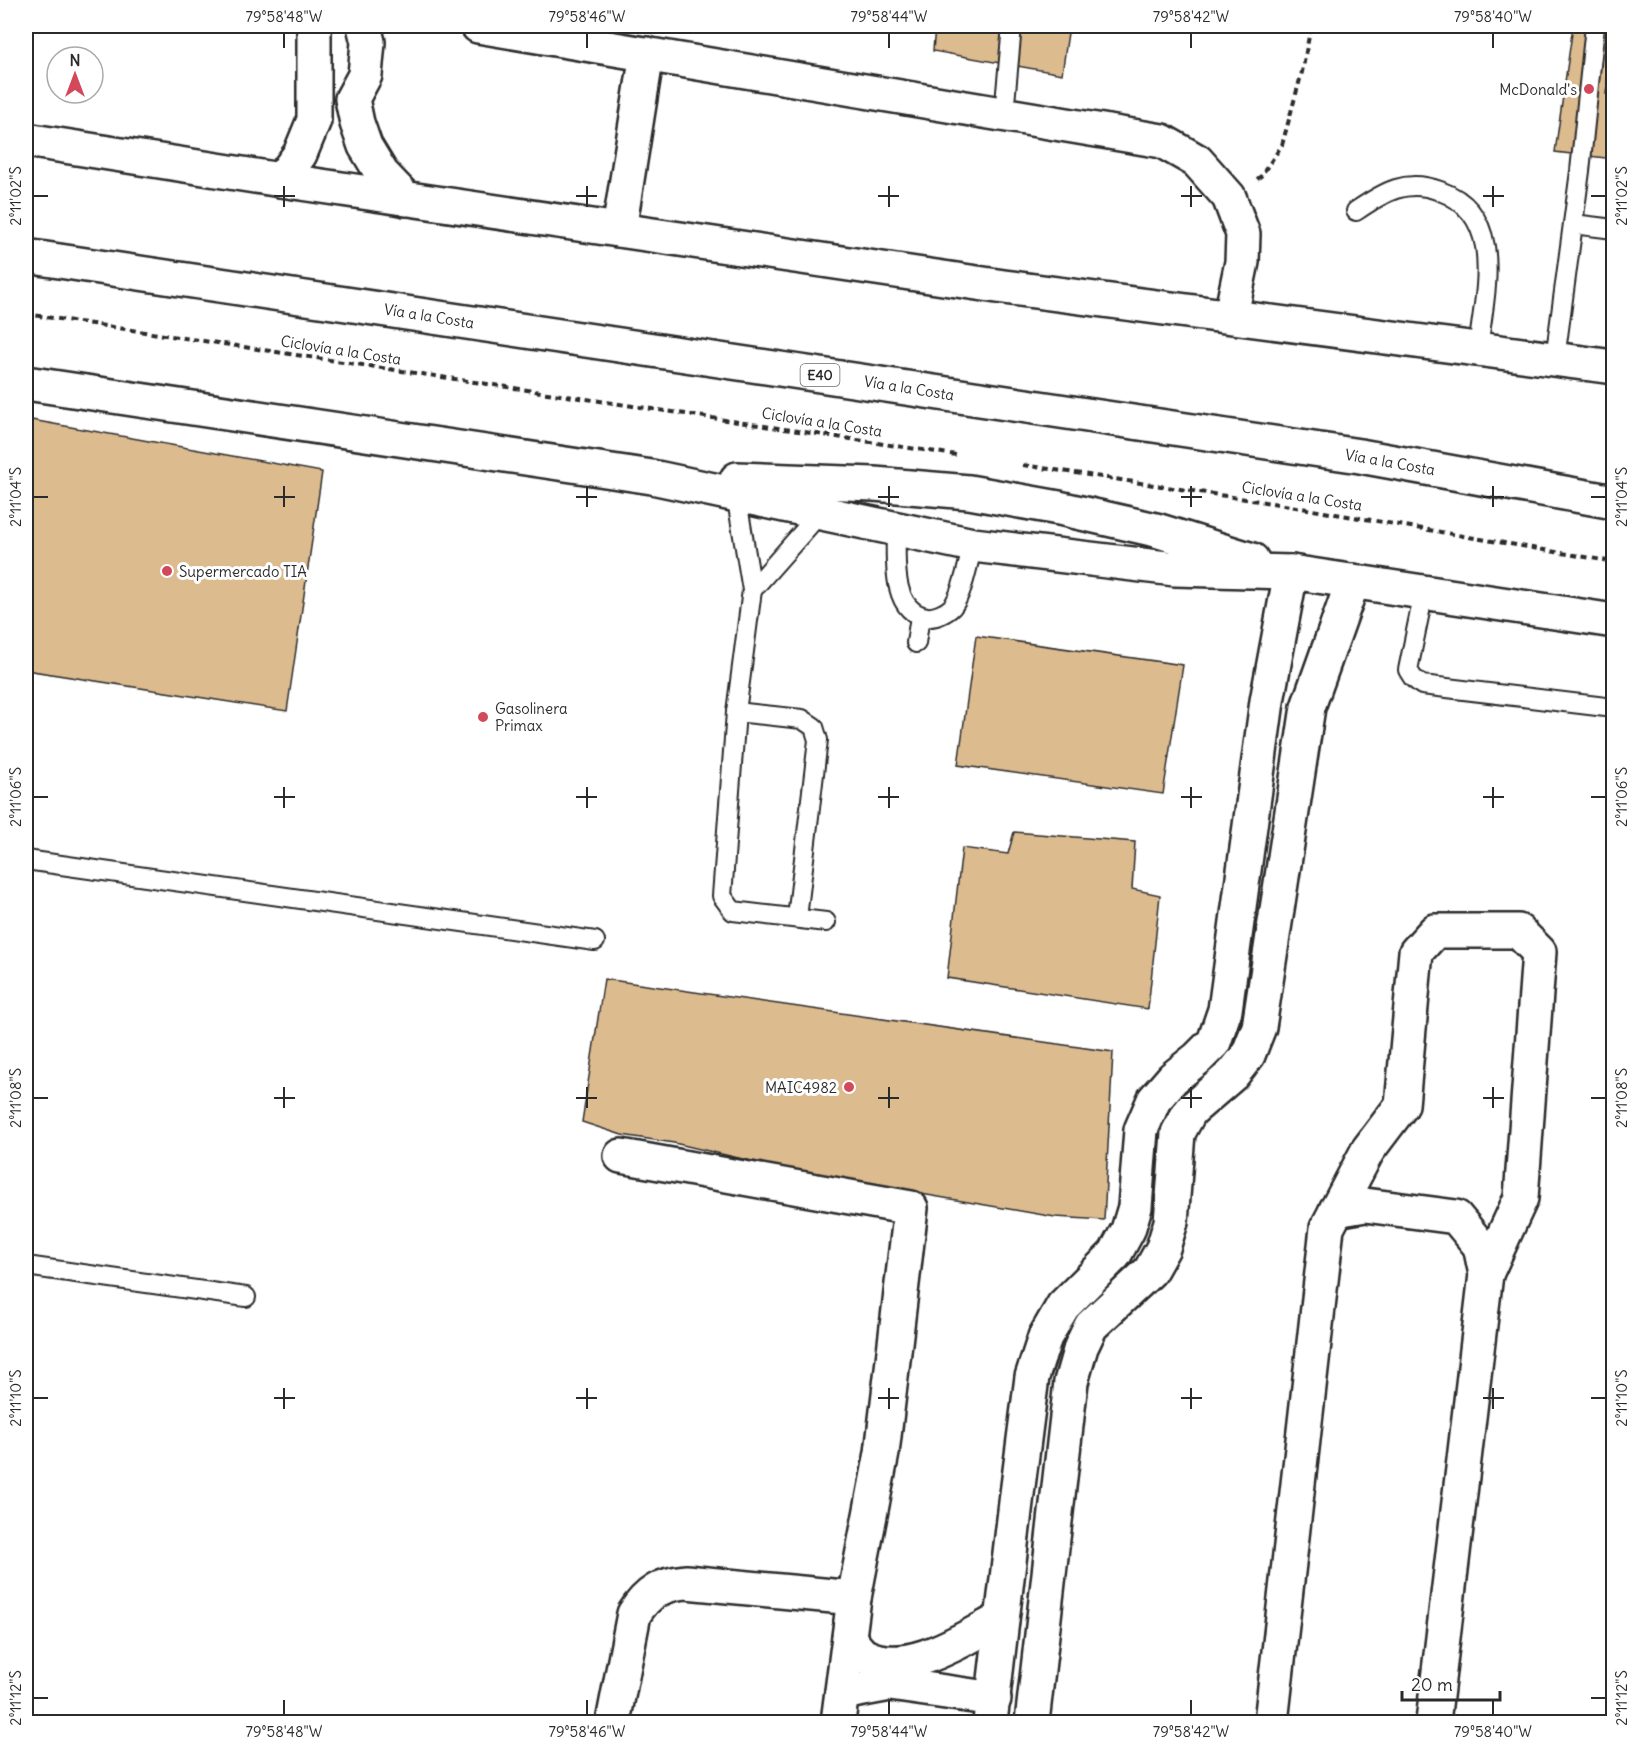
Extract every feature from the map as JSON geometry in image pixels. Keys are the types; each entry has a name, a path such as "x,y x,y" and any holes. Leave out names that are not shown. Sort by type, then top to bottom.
{"main road":[{"path":"281,180 300,154 314,120 314,26"},
{"path":"358,26 348,40 347,74 357,123 365,146 382,174 406,199"},
{"path":"352,99 365,75 368,42 364,26"},
{"path":"478,26 1162,141 1197,161 1229,197 1243,234 1242,262 1231,315"},
{"path":"619,230 647,54"},
{"path":"26,140 406,199 1004,287 1614,367"},
{"name":"Vía a la Costa","path":"26,256 1360,456 1614,502"},
{"path":"26,383 652,477 973,545 1175,568 1291,572 1614,621"},
{"path":"652,477 874,484 969,492 1059,508 1156,530 1291,572"},
{"path":"840,1708 890,1684 992,1711 1001,1619 1032,1377 1045,1337 1063,1306 1115,1254 1128,1230 1135,1207 1141,1130 1154,1100 1214,1042 1225,1010 1267,701 1291,572"},
{"path":"1032,1722 1071,1382 1081,1347 1091,1326 1150,1271 1163,1248 1171,1222 1178,1132 1190,1111 1233,1074 1248,1055 1259,1027 1308,707 1353,581"},
{"path":"1271,1722 1327,1228 1368,1150 1402,1106 1416,952 1435,931 1518,931 1539,952 1521,1198 1486,1274 1433,1722"},
{"path":"621,1156 910,1208 882,1453 855,1598 840,1708"},
{"path":"1336,1210 1365,1205 1456,1217 1480,1246 1486,1274"},
{"path":"1017,1494 1057,1499"},
{"path":"613,1722 634,1614 642,1601 654,1590 686,1582 855,1598"},
{"path":"849,1639 864,1656 892,1663 922,1659 1001,1619"}],"lane":[{"path":"1004,114 1012,26"},
{"path":"1555,359 1595,26"},
{"path":"1356,211 1383,193 1408,186 1427,186 1450,194 1468,207 1483,232 1488,264 1478,349"},
{"path":"1573,224 1614,229"},
{"path":"736,494 752,590 736,712 722,896 733,911 826,922"},
{"path":"752,590 820,513"},
{"path":"896,528 897,577 901,594 909,609 920,616 939,615 953,606 973,545"},
{"path":"1424,592 1408,670 1413,678 1422,685 1614,708"},
{"path":"916,643 920,616"},
{"path":"736,712 802,719 814,728 818,740 797,918"},
{"path":"26,860 595,940"},
{"path":"26,1266 246,1298"}],"path":[{"path":"1229,197 1261,176 1282,145 1302,72 1311,26"},
{"name":"Ciclovía a la Costa","path":"26,314 959,455"},
{"name":"Ciclovía a la Costa","path":"1018,464 1278,504 1614,562"}],"building":[{"path":"935,26 1069,26 1062,74 933,51"},
{"name":"McDonald's","path":"1573,26 1614,26 1614,159 1555,152"},
{"path":"1612,26 1614,26 1614,95 1606,94"},
{"name":"Supermercado TIA","path":"26,419 322,472 287,711 26,670"},
{"path":"976,636 1183,665 1163,794 958,765"},
{"path":"1014,832 1135,842 1132,889 1160,895 1148,1009 947,978 962,848 1008,854"},
{"name":"MAIC4982","path":"604,979 1113,1052 1104,1220 1055,1217 816,1176 674,1143 622,1135 582,1122"}],"place":[{"name":"McDonald's","path":"1589,89"},
{"name":"Supermercado TIA","path":"167,571"},
{"name":"Gasolinera Primax","path":"483,717"},
{"name":"MAIC4982","path":"849,1087"}]}
